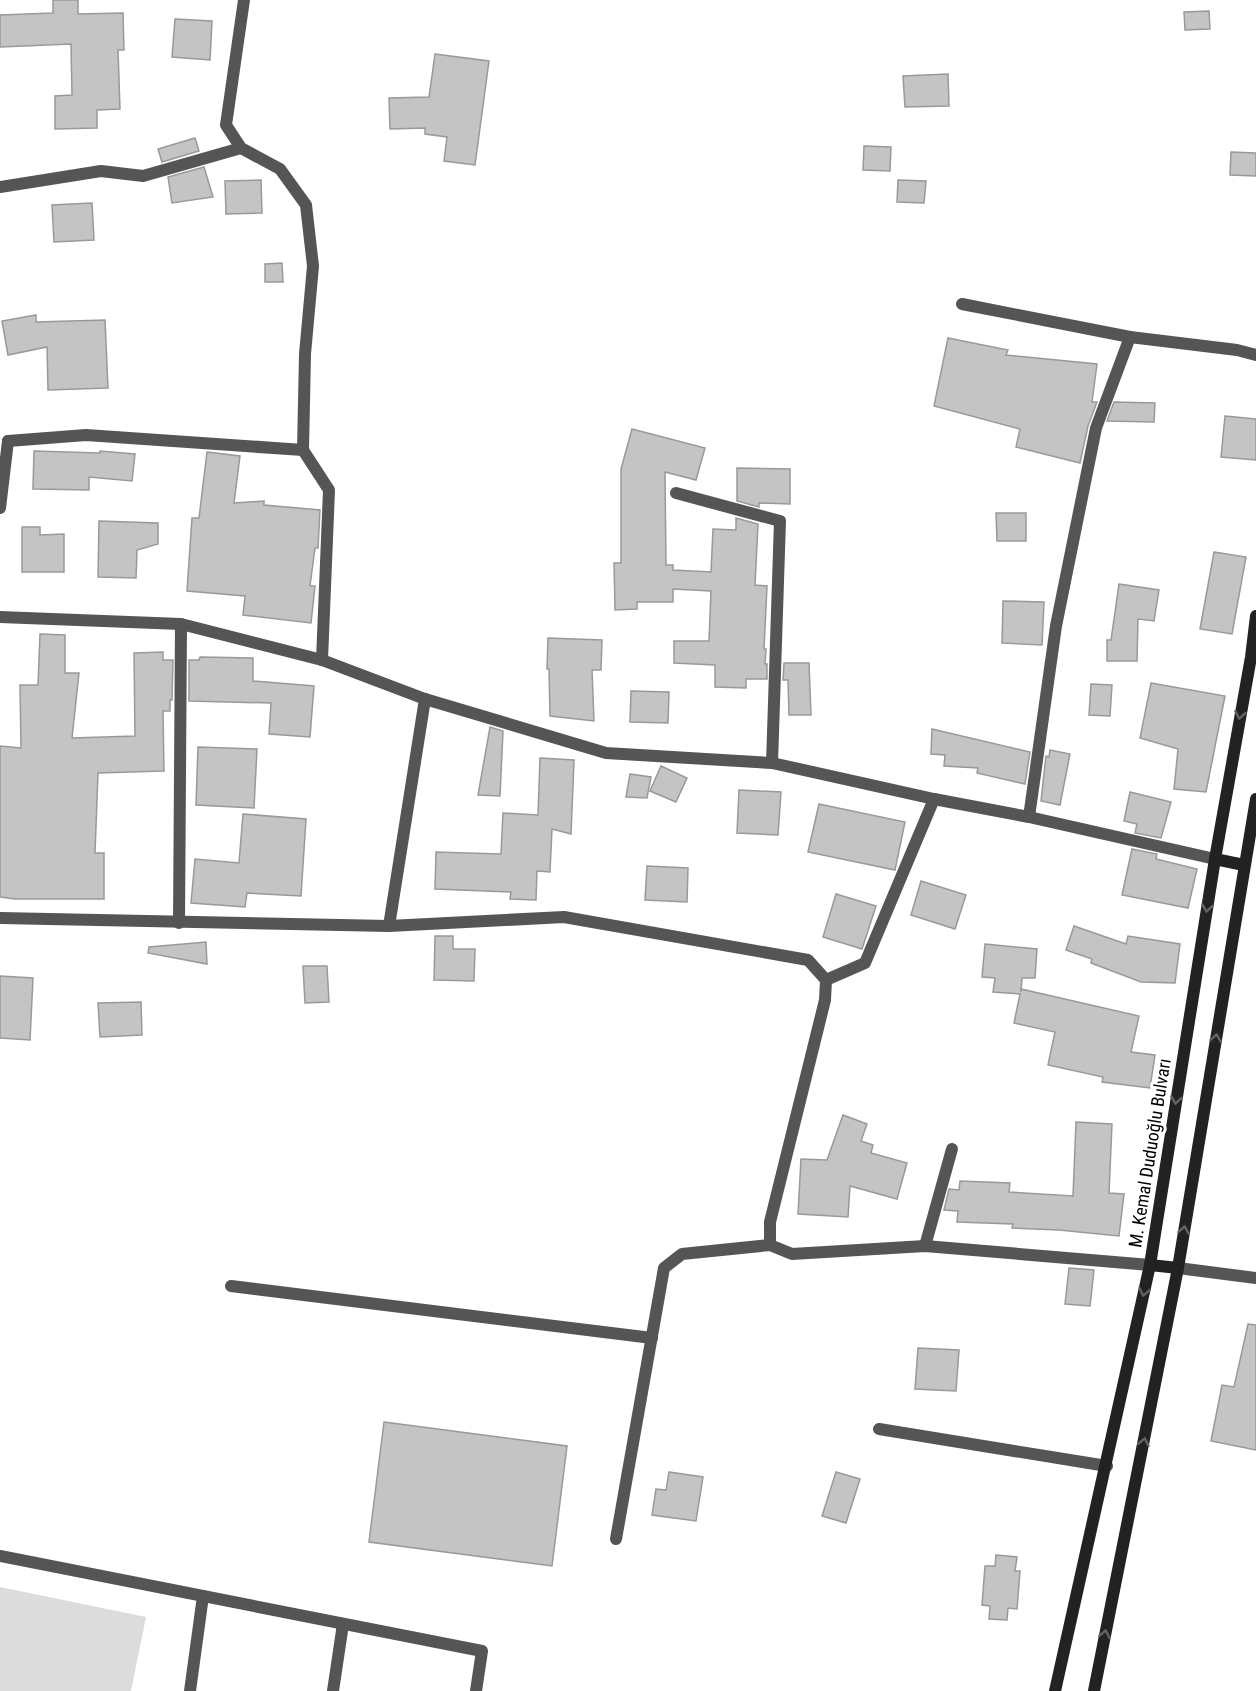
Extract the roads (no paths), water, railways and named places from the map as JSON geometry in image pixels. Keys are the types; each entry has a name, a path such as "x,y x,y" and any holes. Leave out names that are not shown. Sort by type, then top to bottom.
{"street":[{"path":"244,0 226,125 241,148 280,169 306,205 313,266 305,354 303,450 329,490 322,660"},
{"path":"0,187 101,171 143,176 241,148"},
{"path":"962,304 1130,337 1237,350 1256,355"},
{"path":"1029,817 1056,626 1096,429 1130,337"},
{"path":"0,508 4,437 86,435 303,450"},
{"path":"676,493 780,521 772,763"},
{"name":"M. Kemal Duduoğlu Bulvarı","path":"1055,1691 1150,1265 1256,616"},
{"path":"0,617 181,624 322,660 425,699 606,753 772,763 934,799 1029,817 1250,867"},
{"path":"179,923 181,624"},
{"path":"389,926 425,699"},
{"path":"826,980 866,963 934,799"},
{"path":"1094,1691 1178,1268 1250,867 1256,799"},
{"path":"0,918 389,926 564,917 808,960 826,980 825,1000 770,1222 770,1245"},
{"path":"925,1246 952,1149"},
{"path":"616,1539 664,1268 682,1254 770,1245 792,1254 925,1246 1150,1265 1256,1278"},
{"path":"231,1286 652,1338"},
{"path":"879,1429 1107,1466"},
{"path":"0,1556 482,1651 476,1691"},
{"path":"190,1691 203,1596"},
{"path":"333,1691 344,1624"}]}
